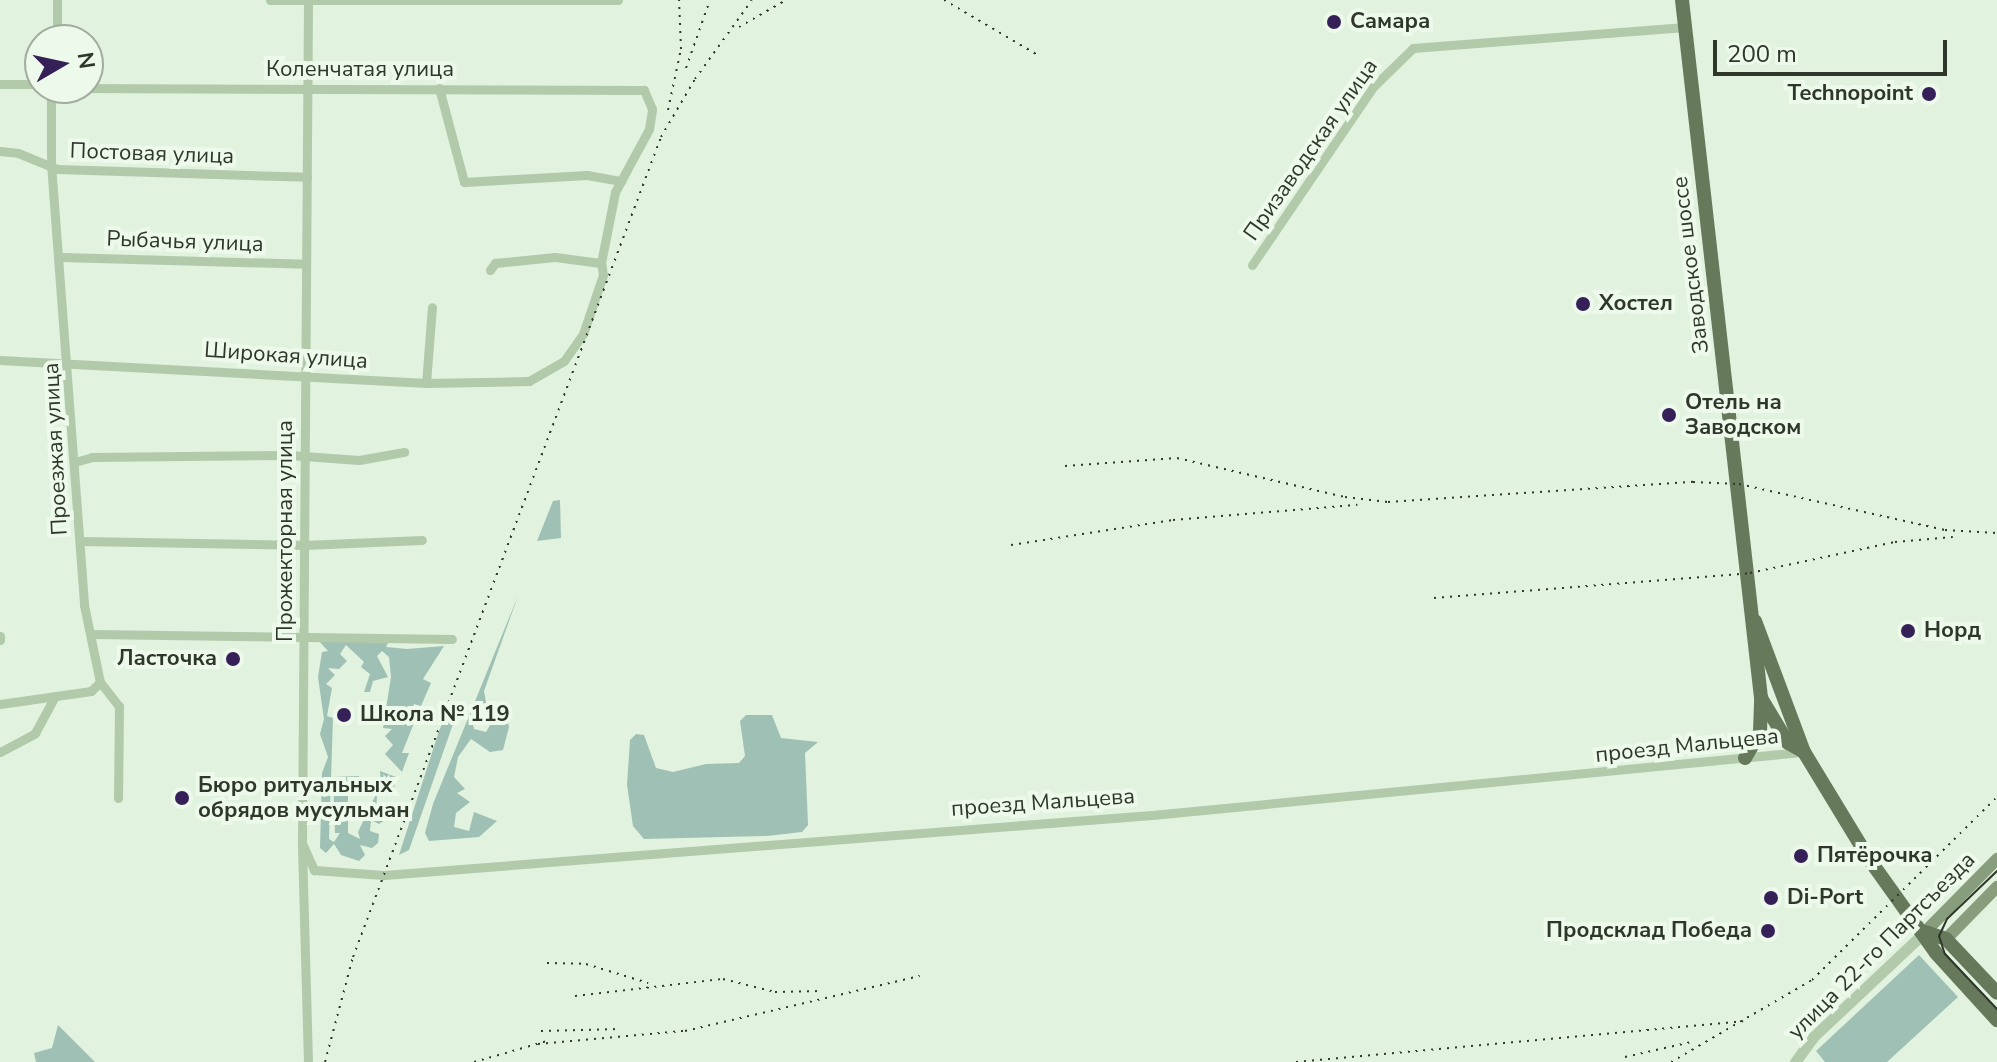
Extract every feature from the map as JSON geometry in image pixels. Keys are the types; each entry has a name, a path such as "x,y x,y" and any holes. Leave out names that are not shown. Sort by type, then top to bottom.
{"main road":[{"name":"Заводское шоссе","path":"1682,0 1755,620 1804,752 1869,859 1925,932 1936,953 1997,1020"},
{"name":"Заводское шоссе","path":"1755,620 1752,641 1761,698 1788,743 1804,752"},
{"path":"1745,758 1760,732 1761,698"},
{"name":"улица 22-го Партсъезда","path":"1925,932 1997,859"},
{"name":"улица 22-го Партсъезда","path":"1946,939 1997,887"},
{"path":"1925,932 1946,939 1997,993"}],"street":[{"path":"57,0 57,24"},
{"path":"270,0 618,0"},
{"name":"Прожекторная улица","path":"308,0 302,843 308,1062"},
{"name":"Призаводская улица","path":"1252,265 1373,87 1413,48 1685,27"},
{"path":"0,84 24,84"},
{"name":"Коленчатая улица","path":"104,88 644,90 652,109 649,129 621,181"},
{"path":"439,88 464,182 587,175 621,181 601,263 555,257 495,263 490,270"},
{"name":"Проезжая улица","path":"51,104 51,164 62,257 80,541 100,682 119,706 118,798"},
{"name":"Постовая улица","path":"0,151 51,164 57,169 307,177"},
{"name":"Рыбачья улица","path":"62,257 306,264"},
{"name":"Широкая улица","path":"0,360 306,373 426,383 529,381 564,361 591,315 603,275 601,263"},
{"path":"426,383 432,307"},
{"path":"75,462 92,457 305,456 359,460 404,452"},
{"path":"80,541 304,545 422,540"},
{"path":"92,634 452,639"},
{"path":"0,704 91,691 100,682"},
{"path":"0,752 35,733 55,696"},
{"name":"проезд Мальцева","path":"302,843 314,870 384,875 1152,815 1804,752"},
{"name":"улица 22-го Партсъезда","path":"1795,1062 1813,1037 1925,932"}],"shaded area":[{"path":"560,500 561,538 537,541 553,501"},
{"path":"518,596 484,691 487,708 472,720 474,729 486,732 497,713 506,713 509,727 503,750 490,752 471,739 458,757 454,777 465,789 457,793 470,802 456,813 454,827 469,831 474,812 497,821 479,837 429,841 425,833 433,804"},
{"path":"319,641 388,643 386,647 407,649 444,646 423,679 431,683 421,706 414,704 407,720 409,726 414,723 402,753 409,753 402,772 385,754 393,745 385,736 392,729 383,728 391,677 389,657 382,651 377,656 388,677 373,681 370,692 364,692 370,674 361,667 364,662 346,645 340,654 347,661 339,669 328,668 335,675 326,684 332,688 327,716 333,718 329,839 334,842 340,833 335,833 333,777 359,776 359,787 348,788 348,833 360,839 358,832 381,784 380,771 396,777 394,789 377,794 376,815 385,820 379,824 371,820 370,831 379,834 378,843 372,848 360,845 365,855 359,861 341,855 334,844 326,853 320,848 322,773 328,757 320,734 324,719 318,677 322,652 328,651"},
{"path":"746,715 772,715 781,738 818,742 805,753 808,825 802,832 767,836 644,839 633,826 627,785 630,740 636,734 644,735 656,768 673,772 706,764 739,763 745,756 740,721"},
{"path":"452,716 453,724 409,850 399,855 439,731 444,719"},
{"path":"1919,955 1958,997 1887,1062 1825,1062 1816,1051"},
{"path":"58,1025 95,1062 36,1062 34,1053 52,1048"}],"tram line":[{"path":"1997,871 1947,919 1939,936 1945,954 1997,1009"}],"railway":[{"path":"668,110 681,49 679,0"},
{"path":"686,68 710,0"},
{"path":"325,1062 353,957 661,137 695,79 752,0"},
{"path":"739,27 786,0"},
{"path":"944,0 1036,54"},
{"path":"1065,466 1177,458 1345,497 1388,502 1693,482 1739,484 1945,530 1997,533"},
{"path":"1011,545 1173,520 1357,505"},
{"path":"1434,598 1750,573 1895,542 1953,537"},
{"path":"1671,1062 1812,980 1997,797"},
{"path":"547,963 586,964 648,983"},
{"path":"538,1044 685,1031 920,976"},
{"path":"575,996 723,979 775,992 821,991"},
{"path":"1296,1062 1743,1021"},
{"path":"541,1031 621,1029"},
{"path":"474,1062 547,1041"},
{"path":"1625,1057 1691,1042"}],"place":[{"name":"Самара","path":"1334,22"},
{"name":"Technopoint","path":"1929,94"},
{"name":"Хостел","path":"1583,304"},
{"name":"Отель на Заводском","path":"1669,415"},
{"name":"Норд","path":"1908,631"},
{"name":"Ласточка","path":"233,659"},
{"name":"Школа № 119","path":"344,715"},
{"name":"Бюро ритуальных обрядов мусульман","path":"182,798"},
{"name":"Пятёрочка","path":"1801,856"},
{"name":"Di-Port","path":"1771,898"},
{"name":"Продсклад Победа","path":"1768,931"}]}
